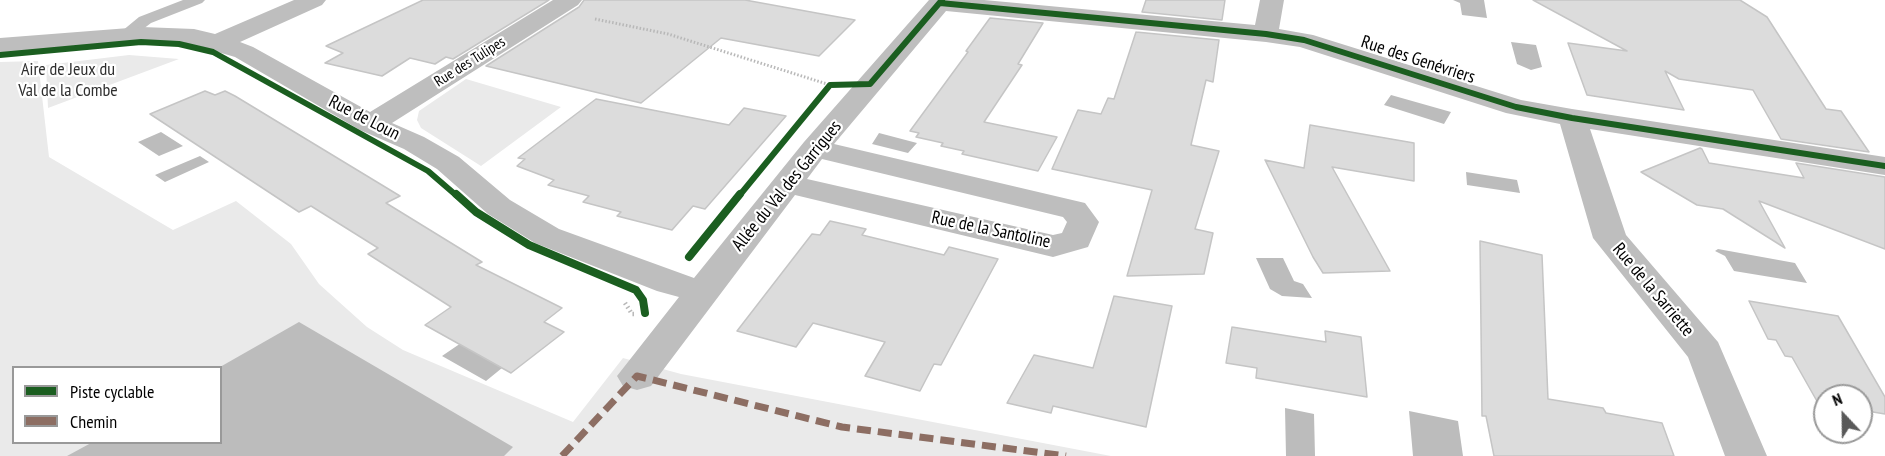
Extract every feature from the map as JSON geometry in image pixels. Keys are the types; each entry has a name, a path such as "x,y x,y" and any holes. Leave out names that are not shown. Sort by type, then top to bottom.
{"street":[{"path":"218,42 314,0"},
{"path":"1266,34 1272,0"},
{"name":"Rue des Genévriers","path":"941,1 1266,34 1304,40 1516,107 1572,118 1885,166"},
{"name":"Allée du Val des Garrigues","path":"637,376 815,148 941,1"},
{"name":"Rue des Tulipes","path":"370,124 561,5"},
{"name":"Rue de Loun","path":"0,46 166,35 218,42 244,52 370,124 414,142 448,163 499,207 546,236 669,283 702,292"},
{"name":"Rue de la Sarriette","path":"1572,118 1611,238 1705,352 1746,456"},
{"name":"Rue de la Santoline","path":"788,183 1053,246 1076,240 1083,222 1074,210 815,148"}],"lane":[{"path":"124,36 145,20 197,0"}],"path":[{"path":"561,5 668,34 830,85 870,84"},
{"path":"822,95 830,85"},
{"path":"623,300 632,314 638,314"}],"green space":[{"name":"Aire de Jeux du Val de la Combe","path":"129,55 179,59 48,108 46,65"},
{"path":"38,61 49,157 173,230 236,201 291,244 319,284 367,327 403,350 573,422 623,358 681,374 1111,456 0,456 0,62"},
{"path":"466,79 561,107 481,166 421,128 417,120 419,111"}],"shaded area":[{"path":"1453,0 1484,0 1487,18 1462,15 1460,3"},
{"path":"1511,42 1536,45 1542,67 1531,70 1517,64"},
{"path":"1391,95 1451,112 1444,124 1384,105"},
{"path":"161,132 183,146 159,156 138,142"},
{"path":"879,133 917,143 908,153 872,144"},
{"path":"200,156 209,162 165,182 155,175"},
{"path":"1466,172 1517,180 1520,193 1467,185"},
{"path":"1718,249 1795,263 1807,283 1734,271 1725,256 1715,251"},
{"path":"1256,258 1283,258 1294,281 1303,284 1312,298 1282,296 1270,289"},
{"path":"299,322 513,447 504,456 67,456 89,444 222,444 222,366"},
{"path":"464,341 502,368 486,381 442,356"},
{"path":"1285,408 1314,414 1315,456 1286,456"},
{"path":"1409,411 1458,421 1463,456 1413,456"}],"building":[{"path":"423,0 549,0 453,59 446,57 435,64 410,58 382,76 325,63 343,53 326,46"},
{"path":"584,0 745,0 855,20 819,56 721,38 641,103 486,66 579,7"},
{"path":"1146,0 1225,0 1222,20 1142,12"},
{"path":"1533,0 1740,0 1767,17 1826,109 1841,111 1869,152 1781,139 1753,90 1679,79 1665,71 1684,110 1587,95 1568,43 1627,51"},
{"path":"990,18 1043,23 1018,64 1022,65 984,122 1057,137 1038,171 962,154 964,151 916,137 919,133 910,131"},
{"path":"1136,32 1219,40 1213,82 1206,80 1191,145 1219,151 1195,229 1213,233 1204,274 1127,276 1152,190 1052,169 1078,110 1101,114 1108,98 1114,99"},
{"path":"205,91 215,95 225,91 235,96 400,196 386,203 482,262 476,265 562,308 544,322 564,332 511,373 425,325 451,307 368,254 378,248 311,206 299,212 150,114"},
{"path":"596,99 729,125 744,108 786,116 705,209 693,206 672,230 617,216 621,212 583,202 589,196 548,185 554,180 517,166 525,159 518,158"},
{"path":"1310,125 1414,143 1414,181 1332,167 1390,271 1323,273 1313,257 1265,160 1304,168"},
{"path":"1700,148 1709,163 1804,178 1796,163 1885,177 1885,249 1759,201 1785,248 1723,209 1697,205 1641,172"},
{"path":"830,221 866,229 862,235 944,255 949,247 998,259 941,365 934,364 920,391 865,376 885,342 813,323 796,347 737,331 812,234 820,235"},
{"path":"1480,241 1542,255 1548,399 1603,408 1606,413 1662,423 1674,456 1494,456 1486,416 1482,416"},
{"path":"1114,296 1172,306 1146,427 1053,406 1051,413 1007,403 1034,355 1093,368"},
{"path":"1749,301 1838,316 1885,397 1885,414 1873,412 1873,384 1813,384 1813,394 1792,357 1785,356 1776,340 1768,339"},
{"path":"1232,327 1326,342 1325,331 1361,337 1367,397 1256,378 1257,368 1226,363"}],"marked path":[{"path":"562,456 637,376 842,427 1066,456"}],"cycle path":[{"path":"689,257 830,85 870,84 942,0"},
{"path":"940,3 1266,34 1304,40 1516,107 1572,118 1885,166"},
{"path":"0,55 141,42 179,44 213,52 428,171 476,212 529,245 636,290 643,300 645,313"}]}
